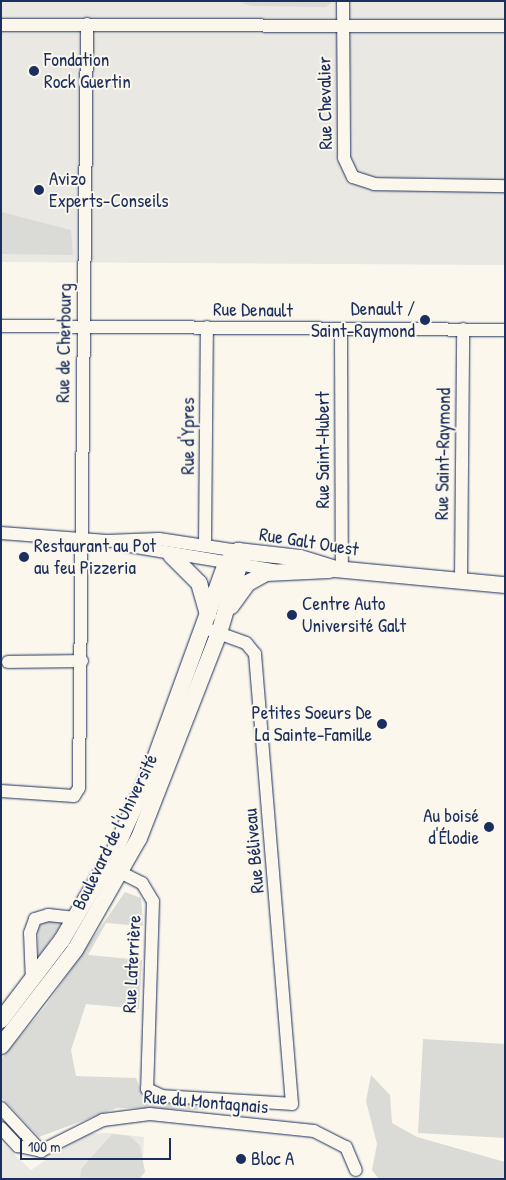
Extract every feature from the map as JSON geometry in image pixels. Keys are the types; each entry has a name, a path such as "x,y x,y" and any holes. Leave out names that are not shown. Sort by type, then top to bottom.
{"main road":[{"path":"171,555 199,583 206,621"},
{"name":"Rue Galt Ouest","path":"234,560 300,558 339,569 505,585"},
{"path":"226,614 234,560"},
{"name":"Boulevard de l'Université","path":"1,1020 32,982 76,918 106,865 152,767 206,621 234,560"},
{"path":"226,614 248,583 275,571 339,569"},
{"name":"Boulevard de l'Université","path":"1,1046 76,950 121,873 166,778 226,614"}],"street":[{"name":"Rue Chevalier","path":"343,1 344,158 353,177 374,184 505,186"},
{"name":"Rue de Cherbourg","path":"1,791 74,796 78,788 82,661 87,24"},
{"path":"1,25 343,24 505,26"},
{"name":"Rue Denault","path":"1,326 505,330"},
{"name":"Rue d'Ypres","path":"206,544 207,327"},
{"name":"Rue Saint-Raymond","path":"461,580 463,329"},
{"name":"Rue Saint-Hubert","path":"339,569 341,330"},
{"name":"Rue Galt Ouest","path":"1,533 107,541 159,539 206,544 234,560"},
{"name":"Rue Galt Ouest","path":"107,541 171,555 234,560 275,571"},
{"name":"Rue Béliveau","path":"206,621 220,633 246,643 255,654 292,1104 218,1101"},
{"path":"8,662 82,661"},
{"name":"Rue Laterrière","path":"106,865 149,889 154,901 147,1089 160,1096 218,1101"},
{"name":"Boulevard de l'Université","path":"32,982 30,933 35,919 48,915 76,918"},
{"path":"216,1121 218,1101"},
{"path":"1,1108 41,1151"},
{"name":"Rue du Montagnais","path":"41,1151 76,1130 119,1116 216,1121 324,1134 351,1152 356,1170"},
{"path":"1,1128 18,1146 41,1151"}],"shaded area":[{"path":"1,1 505,1 505,265 1,262"},
{"path":"237,1 333,1 326,7 251,6"},
{"path":"1,212 71,230 73,255 1,254"},
{"path":"125,892 141,898 143,926 106,923 88,955 142,960 139,1009 86,1004 71,1050 76,1076 136,1078 144,1097 205,1105 207,1110 117,1108 39,1137 1,1097 1,1059 45,1007"},
{"path":"46,920 63,922 38,957 38,928"},
{"path":"423,1039 505,1044 505,1138 418,1133"},
{"path":"371,1075 390,1095 392,1123 417,1137 505,1162 505,1179 379,1179 372,1170 377,1144 366,1101"},
{"path":"107,1133 144,1137 142,1179 1,1179 1,1142 31,1170 84,1134"},
{"path":"112,1134 130,1136 140,1146 145,1172 139,1179 80,1179 81,1169"}],"place":[{"name":"Fondation Rock Guertin","path":"34,71"},
{"name":"Avizo Experts-Conseils","path":"39,190"},
{"name":"Denault / Saint-Raymond","path":"425,320"},
{"name":"Restaurant au Pot au feu Pizzeria","path":"24,557"},
{"name":"Centre Auto Université Galt","path":"292,615"},
{"name":"Petites Soeurs De La Sainte-Famille","path":"382,724"},
{"name":"Au boisé d'Élodie","path":"489,827"},
{"name":"Bloc A","path":"241,1159"}]}
